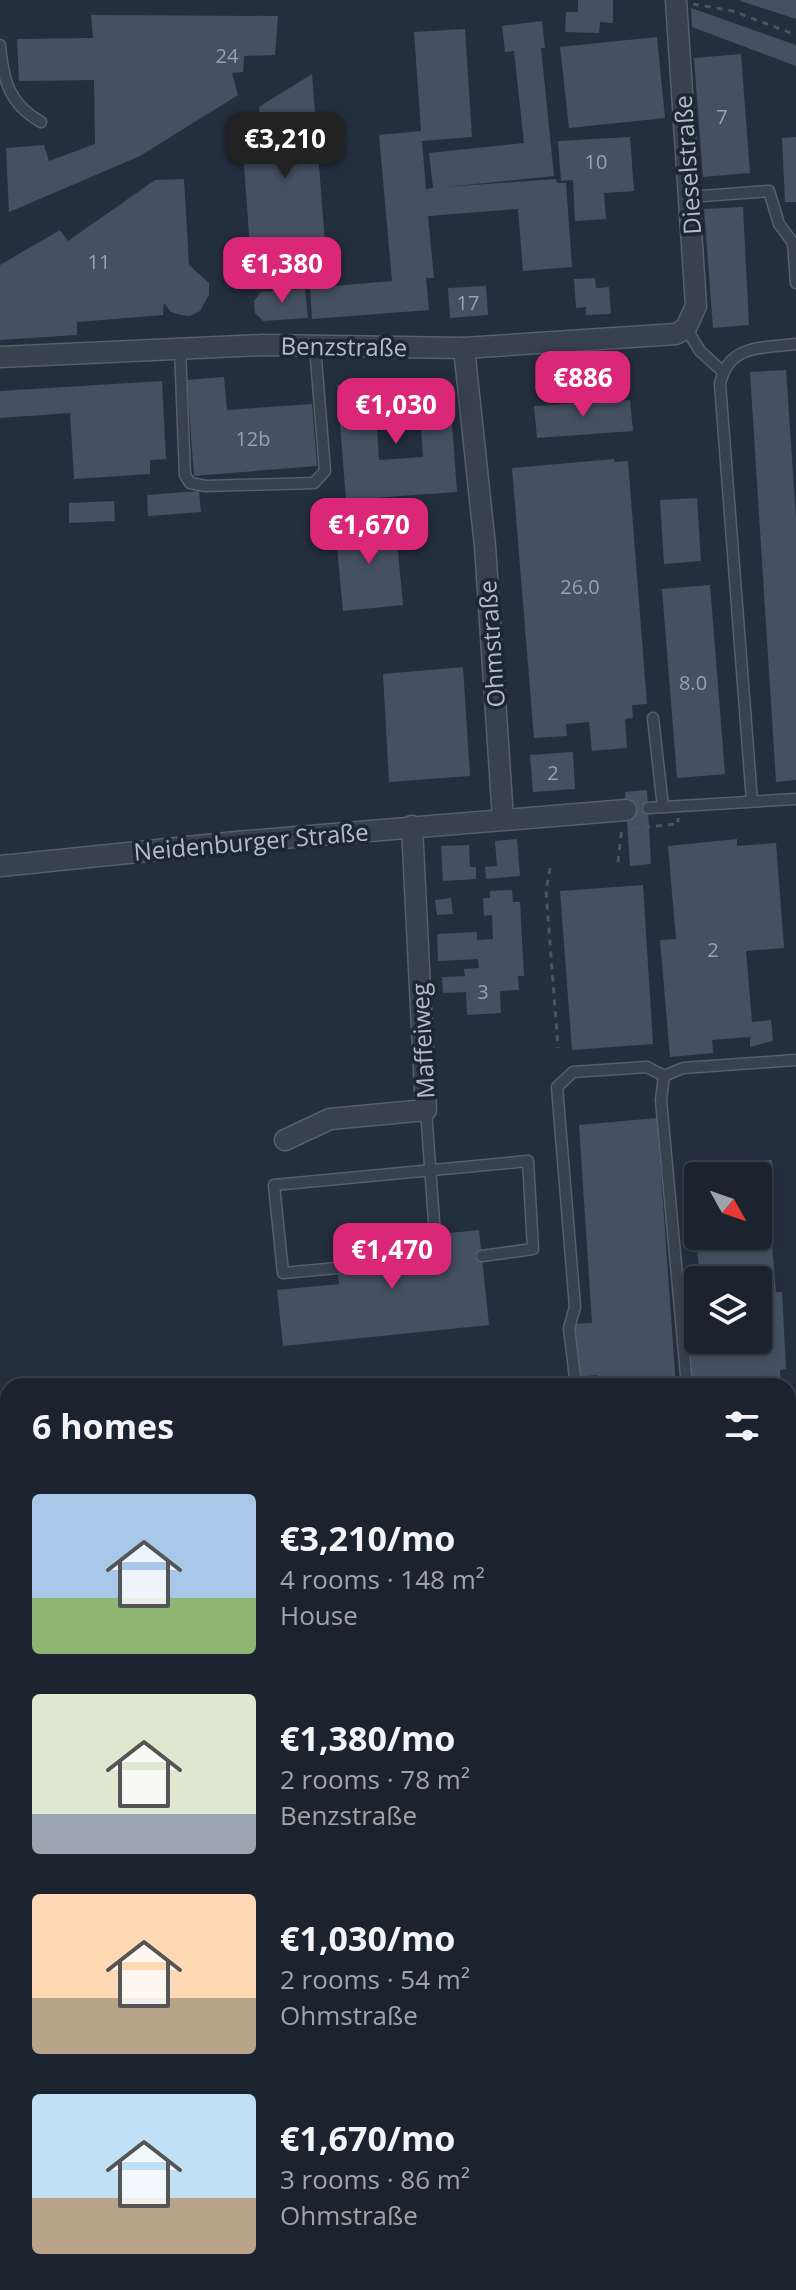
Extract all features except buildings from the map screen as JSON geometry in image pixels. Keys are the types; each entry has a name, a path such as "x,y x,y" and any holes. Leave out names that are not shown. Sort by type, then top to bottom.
{"street":[{"name":"Dieselstraße","path":"676,1 696,306 686,328"},
{"name":"Benzstraße","path":"0,357 315,346 464,348 663,337 686,328"},
{"name":"Ohmstraße","path":"464,348 485,546 503,819"},
{"path":"503,819 625,822"},
{"name":"Neidenburger Straße","path":"0,866 503,819"},
{"name":"Maffeiweg","path":"285,1140 330,1119 426,1110 412,826"}],"lane":[{"path":"0,45 12,100 24,113 41,122"},
{"path":"689,197 769,191 779,224 793,243 796,283"},
{"path":"686,328 700,351 722,371"},
{"path":"752,801 720,384 722,371 730,359 743,350 796,344"},
{"path":"180,349 185,475 190,483 206,486 314,483 325,471 315,346"},
{"path":"653,718 663,807"},
{"path":"648,808 796,799"},
{"path":"664,1076 683,1068 796,1060"},
{"path":"575,1378 569,1328 575,1307 557,1087 573,1072 647,1067 664,1076"},
{"path":"664,1076 661,1100 686,1378"},
{"path":"426,1110 435,1235"},
{"path":"337,1268 283,1273 274,1185 528,1161 533,1249 482,1256"}],"path":[{"path":"676,1 733,11 796,35"},
{"path":"618,862 625,822 678,824 677,806"},
{"path":"550,868 546,891 558,1048"}]}
